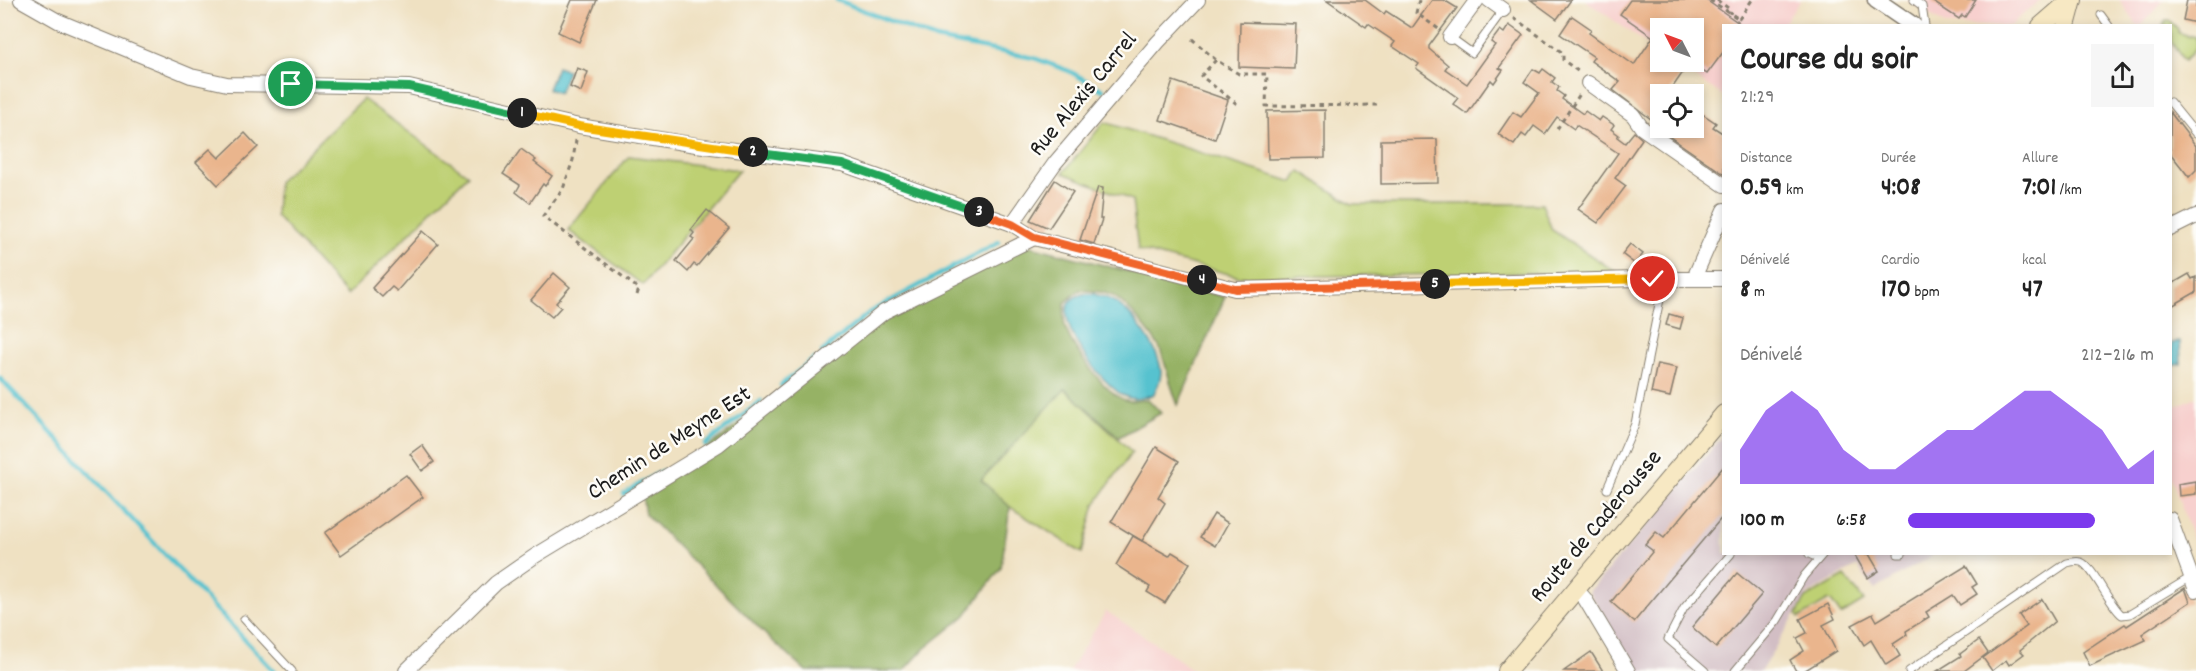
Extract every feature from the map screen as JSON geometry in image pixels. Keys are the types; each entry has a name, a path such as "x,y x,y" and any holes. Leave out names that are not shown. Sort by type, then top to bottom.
{"main road":[{"path":"2043,24 2072,0"},
{"path":"2066,24 2072,0"},
{"name":"Route de Caderousse","path":"1507,671 1722,416"}],"street":[{"path":"21,0 58,21 191,76 227,84 409,87 579,126 696,145 842,164 1012,224 1034,237 1235,289 1722,279"},
{"name":"Rue Alexis Carrel","path":"1012,224 1055,163 1158,42 1198,0"},
{"path":"1450,37 1477,0"},
{"path":"1489,0 1503,10"},
{"path":"1876,0 1911,24"},
{"path":"1588,83 1633,115 1642,128 1722,184"},
{"path":"2172,228 2196,216"},
{"path":"1694,278 1719,231"},
{"name":"Chemin de Meyne Est","path":"406,671 496,583 535,556 718,444 884,312 1034,237"},
{"path":"2172,524 2194,583"},
{"path":"1575,589 1585,600 1628,671"}],"lane":[{"path":"1914,0 1922,6 1925,24"},
{"path":"1450,37 1472,53 1503,10"},
{"path":"2101,15 2108,24"},
{"path":"2172,104 2196,134"},
{"path":"1607,489 1635,424 1664,279"},
{"path":"1705,671 1668,639 1684,608 1730,555"},
{"path":"1735,671 1777,621 1804,576 1821,556"},
{"path":"1909,671 2067,563 2080,561 2088,566 2122,615 2130,614 2194,583"},
{"path":"243,619 292,671"}],"path":[{"path":"1419,0 1416,13 1450,37"},
{"path":"1710,0 1738,20 1752,0"},
{"path":"1717,0 1731,10 1730,14"},
{"path":"1503,10 1563,53 1563,60 1584,76 1588,83 1557,129"},
{"path":"1192,39 1216,60 1239,74 1267,74 1266,106 1380,105"},
{"path":"1216,60 1201,76 1237,104"},
{"path":"579,126 573,160 563,189 543,216 639,289 636,298"},
{"path":"1607,489 1605,500 1617,519"}],"shaded area":[{"path":"1585,0 1801,0 1784,24 1722,24 1722,95 1688,72 1704,72 1704,18 1650,18 1650,46"},
{"path":"1907,0 2042,0 2013,24 1944,24"},
{"path":"2119,0 2164,0 2142,24 2137,24"},
{"path":"2196,397 2196,550 2172,479 2172,408"},
{"path":"1722,437 1722,555 1932,555 1875,590 1857,566 1807,595 1761,671 1636,671 1589,592"},
{"path":"1106,611 1177,658 1194,671 1069,671"}],"green space":[{"path":"2169,20 2178,29 2178,33 2196,37 2196,48 2184,61 2172,43 2172,24 2164,24"},
{"path":"363,99 468,175 347,295 276,216 278,182"},
{"path":"1104,122 1293,182 1300,171 1352,204 1542,204 1552,230 1616,272 1240,277 1138,250 1132,200 1063,173"},
{"path":"629,156 739,170 643,285 568,230"},
{"path":"1027,245 1225,297 1178,405 1159,347 1140,321 1112,296 1079,290 1065,303 1064,321 1068,335 1081,356 1099,379 1117,396 1127,401 1148,399 1161,413 1119,437 1065,389 981,480 1010,507 1001,568 965,616 924,649 904,671 806,671 767,636 645,514 642,496 883,319"},
{"path":"1065,388 1132,452 1095,504 1082,553 1010,507 981,480"},
{"path":"1845,576 1864,601 1841,615 1829,600 1799,618 1797,614 1806,598"}],"water":[{"path":"557,67 568,71 559,93 548,89"},
{"path":"1082,294 1094,294 1120,305 1150,342 1156,353 1161,372 1154,394 1133,399 1117,391 1092,365 1080,348 1071,331 1067,315 1069,303"},
{"path":"2180,342 2181,364 2172,366 2172,343"}],"building":[{"path":"572,0 597,0 579,42 558,32"},
{"path":"1327,0 1365,0 1384,14 1386,11 1412,28 1432,0 1444,0 1457,8 1429,49 1448,65 1445,69 1467,84 1495,45 1491,42 1500,30 1504,33 1509,25 1523,35 1499,68 1503,70 1494,83 1491,80 1467,114 1453,104 1458,98 1416,68 1419,64 1392,46 1395,42 1368,24 1366,27"},
{"path":"1531,0 1571,0 1557,19"},
{"path":"1630,0 1706,0 1740,24 1722,24 1722,54 1707,74 1704,72 1704,18 1650,18 1650,35 1620,14"},
{"path":"1930,0 1976,0 1965,17 1962,15 1959,19"},
{"path":"2187,0 2196,0 2196,23 2183,20"},
{"path":"1572,16 1591,29 1589,33 1634,65 1650,41 1650,72 1683,72 1675,84 1650,84 1650,118 1613,90 1620,82 1591,61 1594,57 1560,34"},
{"path":"1240,22 1296,24 1294,69 1239,67"},
{"path":"577,68 588,72 581,92 570,87"},
{"path":"1533,69 1540,73 1543,69 1555,78 1552,82 1559,87 1557,91 1564,96 1562,99 1583,114 1585,111 1599,121 1602,117 1614,125 1611,129 1625,143 1634,132 1642,139 1615,178 1626,186 1598,223 1578,209 1618,153 1576,125 1574,129 1557,117 1545,134 1534,126 1526,137 1522,134 1514,145 1498,134 1513,112 1521,117 1539,93 1524,82"},
{"path":"1173,81 1228,100 1215,139 1160,120"},
{"path":"1325,110 1325,158 1268,159 1267,111"},
{"path":"1704,115 1716,123 1713,127 1722,133 1722,173 1672,138 1704,138"},
{"path":"2172,115 2196,146 2196,170 2189,177 2172,156"},
{"path":"245,133 258,147 218,185 196,162 210,149 219,158"},
{"path":"1437,139 1438,183 1381,184 1381,140"},
{"path":"521,149 552,176 545,186 543,184 530,203 516,192 520,185 503,174"},
{"path":"1055,180 1073,192 1049,228 1030,220"},
{"path":"1098,187 1103,188 1100,219 1102,219 1094,244 1080,240"},
{"path":"707,210 729,228 697,266 694,264 688,272 676,261 694,239 691,237 694,233 691,230"},
{"path":"423,231 438,244 397,291 392,287 382,297 372,288"},
{"path":"1630,244 1643,254 1635,264 1622,254"},
{"path":"554,273 570,287 556,303 561,307 552,317 531,300"},
{"path":"2189,274 2192,279 2196,277 2196,292 2172,306 2172,284"},
{"path":"1669,314 1683,318 1680,329 1666,325"},
{"path":"1657,364 1677,368 1670,397 1651,393"},
{"path":"422,445 434,462 422,471 410,454"},
{"path":"1156,447 1179,461 1158,497 1165,503 1142,541 1111,522"},
{"path":"1722,468 1722,517 1634,622 1611,602 1653,551 1645,545 1656,532 1664,538"},
{"path":"406,475 423,497 341,555 325,533"},
{"path":"2196,481 2196,494 2179,496 2178,484"},
{"path":"1214,514 1228,523 1215,546 1200,537"},
{"path":"1133,536 1169,556 1172,552 1190,563 1165,603 1147,592 1150,587 1116,565"},
{"path":"1855,555 1870,555 1879,571 1868,578"},
{"path":"1966,566 1977,584 1972,587 1977,594 1960,605 1953,595 1926,612 1929,617 1906,631 1907,635 1893,644 1900,656 1886,665 1871,640 1864,645 1852,625 1873,614 1877,621"},
{"path":"1737,573 1762,594 1716,648 1692,627"},
{"path":"2185,588 2190,602 2142,634 2146,640 2090,666 2083,652"},
{"path":"2042,599 2055,621 2020,650 2024,654 2009,665 2006,660 1992,671 1983,658 2027,626 2019,615"},
{"path":"1828,604 1835,619 1823,625 1836,651 1804,671 1796,671 1790,660 1804,651 1797,638 1807,633 1800,619"},
{"path":"1979,640 1988,653 1964,671 1937,671 1961,656 1960,654"},
{"path":"1591,652 1603,671 1564,671"}],"waterway":[{"path":"837,0 936,39 1034,58 1069,71 1103,90"},
{"path":"822,352 870,312 999,242"},
{"path":"781,385 814,359"},
{"path":"0,378 274,671"},
{"path":"705,445 761,401"},
{"path":"624,494 662,471"},
{"path":"398,668 414,654"}],"route":[{"path":"291,84 409,87 579,126 696,145 842,164 1012,224 1034,237 1235,289 1653,279"}]}
